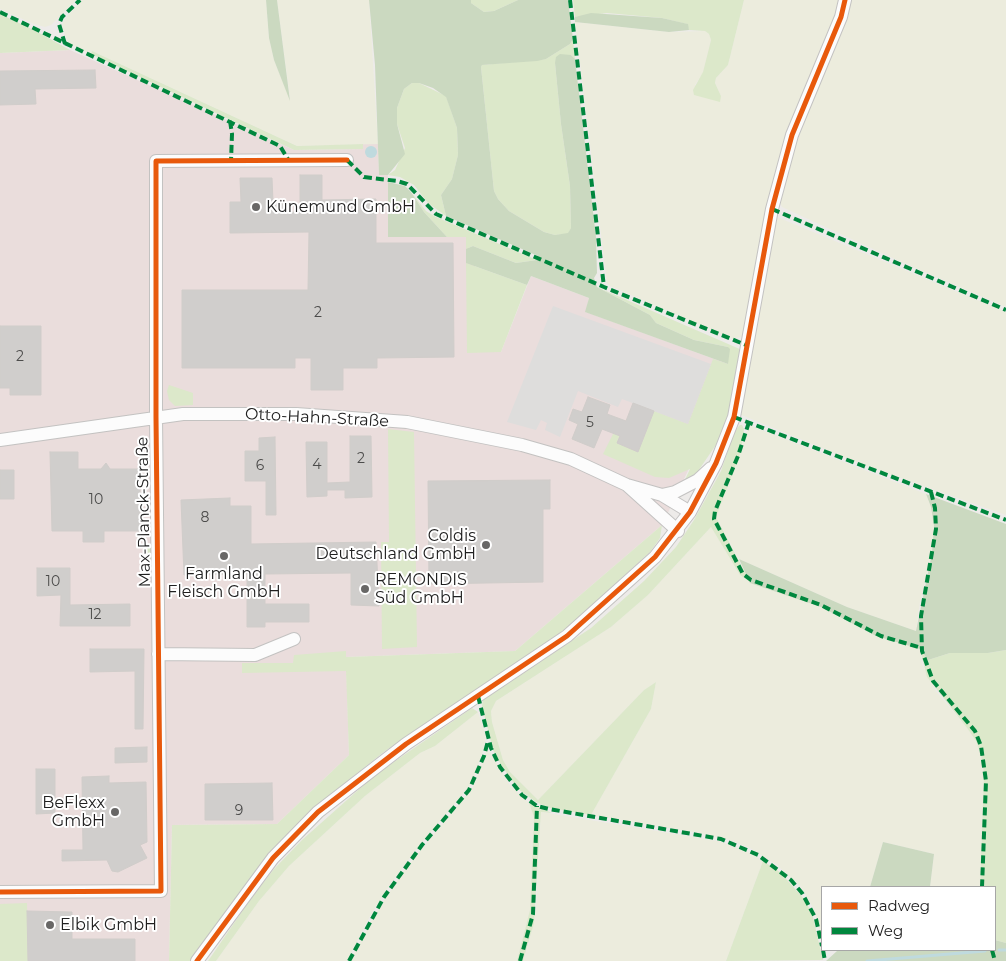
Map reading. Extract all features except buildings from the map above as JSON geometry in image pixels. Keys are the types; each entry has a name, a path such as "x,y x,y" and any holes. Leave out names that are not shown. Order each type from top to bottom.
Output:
{"street":[{"path":"197,961 273,858 318,812 406,744 567,636 655,557 678,531 716,463 734,417 772,209 792,135 840,17 845,0"},
{"name":"Max-Planck-Straße","path":"0,892 161,891 156,417 156,161 347,160"},
{"name":"Otto-Hahn-Straße","path":"0,440 184,414 296,414 406,422 522,445 571,459 627,485"},
{"path":"662,496 698,480 716,463"},
{"path":"627,485 662,496 690,512"},
{"path":"627,485 678,531"},
{"path":"158,654 255,655 294,639"}],"shaded area":[{"path":"0,0 76,0 51,25 45,27 0,9"},
{"path":"82,0 266,0 269,38 274,60 290,99 277,0 369,0 378,144 297,146 92,51 91,54 68,43 62,26 64,20"},
{"path":"744,0 841,0 831,32 794,119 744,336 733,339 610,286 607,283 575,22 669,32 705,31 709,34 711,40 703,73 695,85 721,96 715,83 716,78 728,65"},
{"path":"851,0 1006,0 1006,307 897,260 782,207 780,202 793,152"},
{"path":"70,50 294,150 363,149 363,144 378,144 379,175 388,175 389,237 466,237 501,352 531,276 589,298 586,312 728,364 708,429 662,525 515,651 346,657 349,755 277,824 172,825 169,961 0,961 0,53"},
{"path":"777,217 1006,312 1006,515 864,465 739,414"},
{"path":"553,306 711,364 688,424 622,399 618,407 578,391 560,437 545,430 547,423 541,420 536,430 507,422"},
{"path":"749,425 926,494 931,507 934,526 932,553 920,602 916,631 847,607 739,559 716,517"},
{"path":"711,527 740,575 750,582 821,607 876,636 920,649 922,664 936,691 967,728 976,741 981,755 984,773 980,886 930,886 934,854 883,842 870,886 821,886 821,935 814,909 801,887 777,865 750,848 730,840 705,834 591,815 651,709 656,682 644,690 538,800 510,772 503,760 492,722 491,711 496,701 611,627 648,595"},
{"path":"478,712 486,736 484,748 472,783 418,847 389,886 370,916 347,961 216,961 259,901 289,866 365,796 420,753 435,746"},
{"path":"486,751 490,752 509,784 529,803 534,817 530,910 517,961 350,961 373,918 402,873 473,787"},
{"path":"541,812 718,841 750,853 763,861 726,961 523,961 536,909"}],"green space":[{"path":"266,0 277,0 290,101 274,60 269,38"},
{"path":"369,0 471,0 471,3 484,12 494,11 518,0 568,0 573,39 570,44 546,59 482,65 481,67 494,191 498,199 509,211 544,232 555,235 568,233 571,228 570,186 555,63 556,57 560,54 571,55 575,59 596,237 597,273 594,278 597,287 650,315 656,323 694,340 728,347 730,349 728,364 585,312 589,298 531,276 527,285 466,263 466,249 473,246 516,263 537,260 538,256 446,216 441,195 452,179 458,155 457,128 446,97 433,88 419,83 412,83 404,89 397,108 397,124 405,154 388,175 379,175 375,65"},
{"path":"471,0 518,0 494,11 484,12 471,3"},
{"path":"573,0 744,0 728,65 716,78 715,83 721,96 720,102 694,95 693,90 703,72 711,40 709,34 705,31 689,30 687,24 662,18 607,13 575,17"},
{"path":"591,13 662,18 688,24 689,30 669,32 575,22 575,17"},
{"path":"0,14 34,30 70,50 0,53"},
{"path":"573,39 575,59 571,55 555,63 570,186 571,228 568,234 555,235 544,232 509,211 498,199 494,191 481,67 482,65 546,59 570,44"},
{"path":"92,51 297,146 363,144 363,149 294,150 91,54"},
{"path":"412,83 419,83 446,96 457,128 458,155 452,179 441,195 446,216 428,203 414,185 400,177 388,175 395,170 405,148 397,124 397,108 404,89"},
{"path":"388,182 405,186 424,212 447,237 388,237"},
{"path":"411,192 426,211 436,217 537,260 516,263 473,246 466,249 466,237 447,237 424,212"},
{"path":"466,263 527,285 501,352 467,353"},
{"path":"597,287 742,350 728,414 720,439 692,480 682,486 690,469 669,478 655,477 603,454 613,434 617,433 620,434 617,443 638,452 654,411 688,424 713,359 728,364 728,347 694,340 656,323 650,315"},
{"path":"169,385 193,393 193,405 175,406 169,400 167,391"},
{"path":"740,425 744,429 741,451 716,517 750,582 740,575 711,527 648,595 611,627 496,701 491,711 492,722 503,760 510,772 538,800 644,690 656,682 651,709 591,815 550,808 536,802 518,789 493,750 482,706 483,700 591,628 644,581 676,547 694,520 721,471 735,430"},
{"path":"388,429 414,432 417,647 382,649 381,542 389,542"},
{"path":"926,494 1006,524 1006,650 988,653 950,653 928,660 920,649 876,636 821,607 750,583 739,559 847,607 916,631 932,553 934,526 931,507"},
{"path":"662,525 660,538 650,552 569,626 529,656 385,751 335,791 264,861 227,909 192,961 169,961 172,825 277,824 349,755 346,671 242,673 242,663 293,663 294,655 346,651 346,657 515,651"},
{"path":"153,544 153,562 144,562 144,547"},
{"path":"920,649 928,660 950,653 988,653 1006,650 1006,943 996,940 996,886 980,886 984,773 981,755 976,741 967,728 927,677"},
{"path":"472,708 478,712 435,746 420,753 365,796 289,866 259,901 216,961 208,961 274,869 302,840 375,775"},
{"path":"529,803 552,813 541,812 534,923 523,961 517,961 530,910 534,817"},
{"path":"883,842 934,854 930,886 870,886"},
{"path":"763,861 780,872 804,899 812,913 823,960 726,961"},
{"path":"27,903 28,961 0,961 0,904"},
{"path":"996,940 1006,943 1006,961 826,961 837,951 996,951"}],"water":[{"path":"369,146 373,146 377,152 373,158 369,158 365,154 365,150"}],"waterway":[{"path":"999,950 1006,950"},
{"path":"867,961 985,951"}],"marked path":[{"path":"65,44 59,24 62,17 80,0"},
{"path":"570,0 604,287"},
{"path":"0,12 280,146 289,161"},
{"path":"230,121 232,134 231,161"},
{"path":"347,160 364,177 407,184 436,214 604,287 746,345"},
{"path":"772,209 1006,310"},
{"path":"734,417 1006,520"},
{"path":"749,422 738,456 715,511 714,519 743,574 751,580 821,605 881,636 922,648"},
{"path":"931,492 935,508 936,529 921,616 922,651 933,681 975,731 981,746 986,781 982,886"},
{"path":"478,696 491,748 500,767 522,795 537,806 721,839 758,855 791,880 802,893 816,919 821,942"},
{"path":"349,961 384,897 422,845 469,790 484,756 488,741"},
{"path":"520,961 533,914 537,806"},
{"path":"823,951 825,961"},
{"path":"992,951 995,961"}],"cycle path":[{"path":"197,961 273,858 318,812 406,744 567,636 655,557 690,512 716,463 734,417 772,209 792,135 841,17 845,0"},
{"path":"0,892 161,891 156,417 156,161 347,160"}],"place":[{"name":"Künemund GmbH","path":"256,207"},
{"name":"Coldis Deutschland GmbH","path":"486,545"},
{"name":"Farmland Fleisch GmbH","path":"224,556"},
{"name":"REMONDIS Süd GmbH","path":"365,589"},
{"name":"BeFlexx GmbH","path":"115,812"},
{"name":"Elbik GmbH","path":"50,925"}]}
